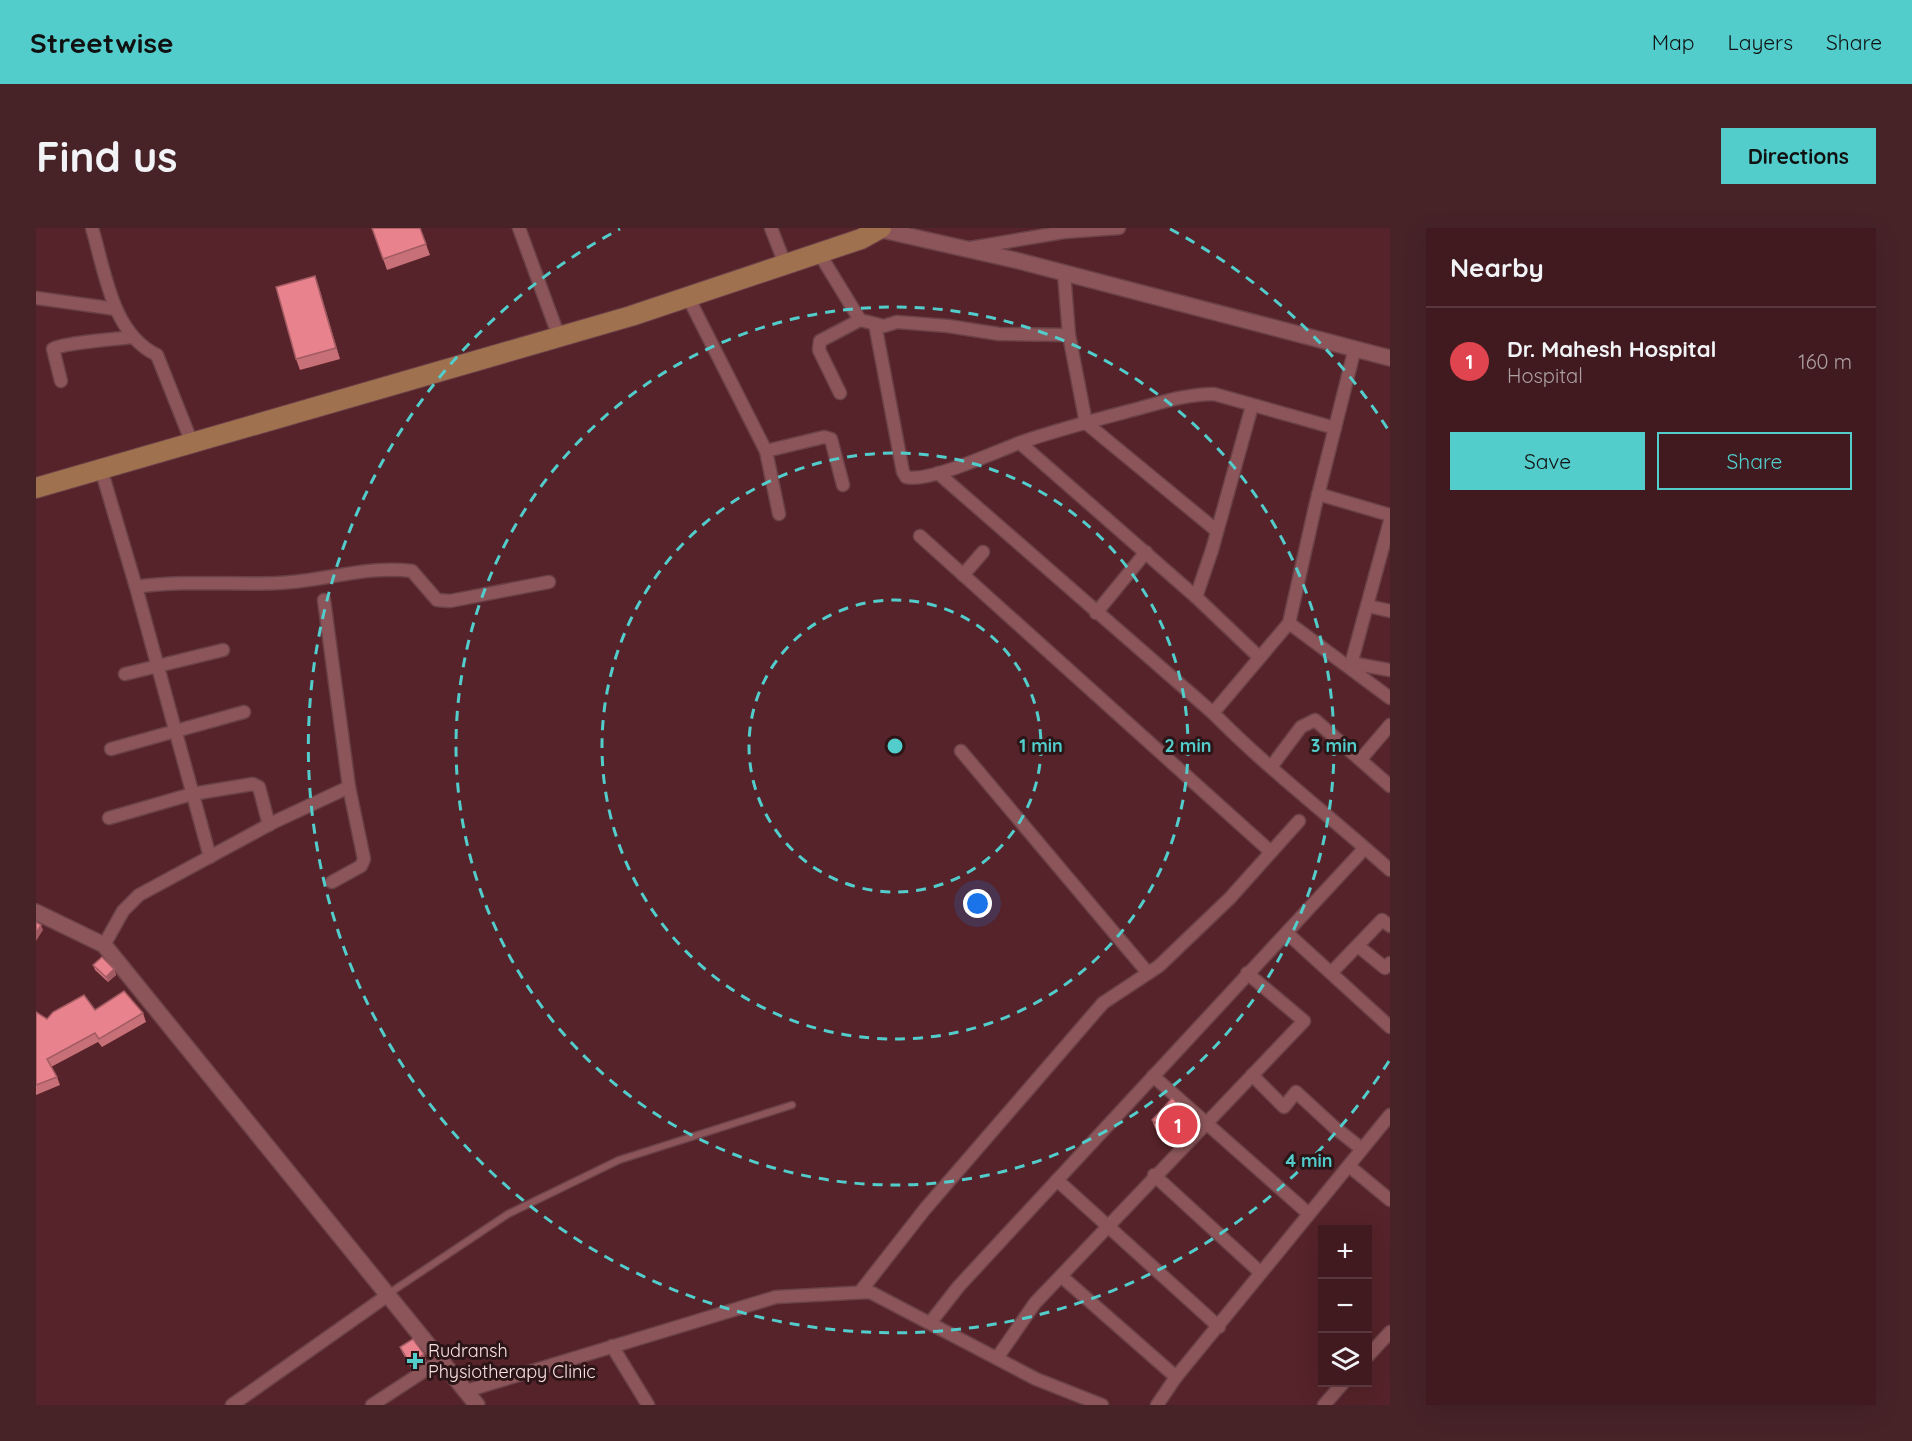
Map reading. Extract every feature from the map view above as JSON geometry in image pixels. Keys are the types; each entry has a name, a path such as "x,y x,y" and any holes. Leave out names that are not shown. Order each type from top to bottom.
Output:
{"main road":[{"path":"36,488 559,337 861,239 879,229"}],"street":[{"path":"92,228 116,309 132,337 142,348 157,355 192,442"},
{"path":"519,228 559,337"},
{"path":"771,228 785,264"},
{"path":"966,249 1064,232 1119,228"},
{"path":"879,229 1064,273 1390,358"},
{"path":"819,253 860,320"},
{"path":"1064,273 1070,335 1086,423 1217,531"},
{"path":"688,297 766,451 779,514"},
{"path":"36,298 116,309"},
{"path":"840,393 819,350 820,341 860,320 884,326 897,322 948,326 999,334 1070,335"},
{"path":"875,324 903,472 906,477 912,479 938,473 1020,443 1086,423 1194,394 1214,394 1335,428"},
{"path":"61,381 53,349 60,344 79,345 132,337"},
{"path":"1213,713 1289,623 1355,348"},
{"path":"1196,597 1252,406"},
{"path":"766,451 824,437 831,439 843,485"},
{"path":"1020,443 1146,552 1259,657"},
{"path":"101,469 136,586 210,857"},
{"path":"938,473 1213,713 1364,849 1389,866"},
{"path":"1318,495 1390,515"},
{"path":"1351,665 1386,553 1390,521"},
{"path":"920,536 1271,852"},
{"path":"963,575 984,552"},
{"path":"1096,613 1146,552"},
{"path":"136,586 171,582 282,583 391,568 412,572 437,600 450,601 549,582"},
{"path":"324,600 348,788 363,859 361,866 332,882"},
{"path":"1368,606 1390,611"},
{"path":"1289,623 1351,665 1390,698"},
{"path":"126,674 223,650"},
{"path":"1351,665 1390,670"},
{"path":"111,749 244,712"},
{"path":"1271,766 1301,727 1315,720 1390,786"},
{"path":"1360,759 1390,725"},
{"path":"961,750 1148,974"},
{"path":"110,818 192,795 253,784 259,787 261,792 269,825"},
{"path":"104,945 123,911 139,895 269,825 348,788"},
{"path":"860,1292 925,1209 1103,1003 1159,966 1230,898 1299,821"},
{"path":"930,1323 959,1286 1364,849"},
{"path":"36,912 104,945 477,1405"},
{"path":"1331,973 1382,920 1390,926"},
{"path":"1287,933 1390,1027"},
{"path":"1358,946 1385,968 1390,963"},
{"path":"997,1358 1035,1303 1154,1175 1304,1021 1247,973"},
{"path":"1252,1075 1284,1107 1296,1092 1362,1149"},
{"path":"1153,1076 1309,1215"},
{"path":"1157,1405 1176,1377 1390,1115"},
{"path":"1349,1166 1390,1200"},
{"path":"1154,1175 1261,1273"},
{"path":"1058,1179 1219,1327"},
{"path":"1061,1276 1176,1377"},
{"path":"466,1391 776,1297 870,1292 1074,1400 1102,1405"},
{"path":"232,1405 247,1401 388,1295"},
{"path":"1372,1352 1390,1332"},
{"path":"612,1346 648,1405"},
{"path":"372,1405 441,1360"},
{"path":"1324,1405 1340,1387"}],"lane":[{"path":"388,1295 508,1214 618,1160 792,1105"}],"building":[{"path":"372,228 420,228 426,244 383,259"},
{"path":"315,276 336,348 296,359 276,287"},
{"path":"36,922 41,925 36,933"},
{"path":"102,957 114,969 106,977 93,965"},
{"path":"124,991 143,1013 99,1039 95,1033 47,1059 57,1077 36,1085 36,1012 47,1019 53,1012 84,995 95,1010"},
{"path":"1172,1098 1183,1108 1173,1119 1181,1126 1171,1137 1152,1120"},
{"path":"413,1339 424,1354 410,1364 400,1347"}],"place":[{"name":"Dr. Mahesh Hospital","path":"1178,1125"},
{"name":"Rudransh Physiotherapy Clinic","path":"415,1361"}]}
